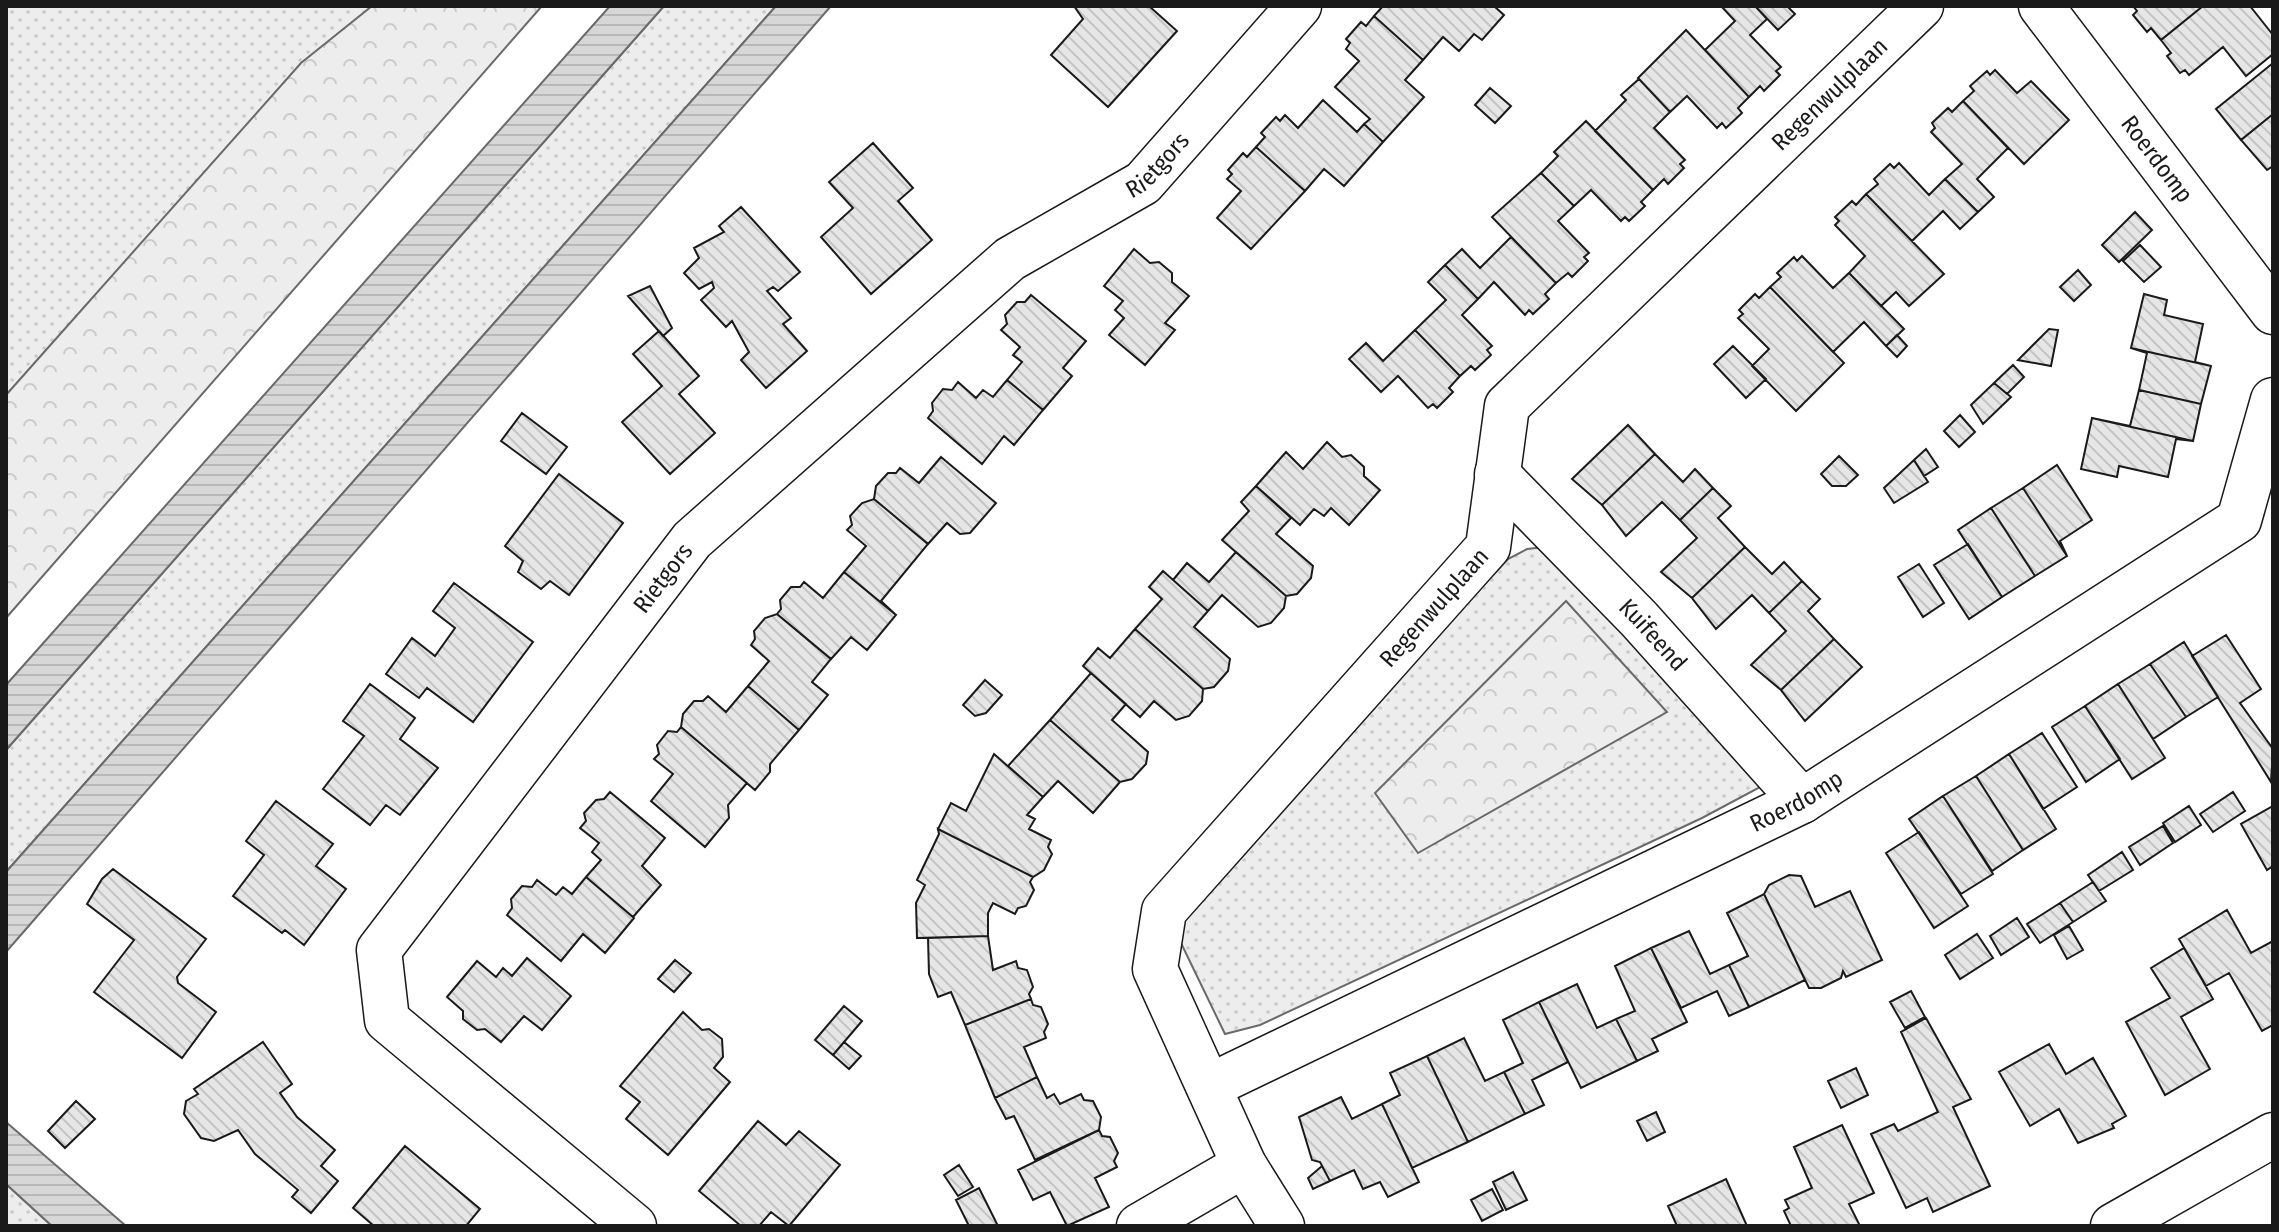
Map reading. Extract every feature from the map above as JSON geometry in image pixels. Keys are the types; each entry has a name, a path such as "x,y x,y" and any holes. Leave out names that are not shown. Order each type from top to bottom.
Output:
{"street":[{"name":"Rietgors","path":"634,1226 387,1020 379,950 692,540 1010,259 1143,183 1299,6"},
{"name":"Regenwulplaan","path":"1282,1226 1244,1165 1155,969 1164,911 1488,547 1507,406 1921,6"},
{"name":"Roerdomp","path":"2041,6 2273,312"},
{"name":"Roerdomp","path":"1210,1086 1802,801 2239,520 2272,408"},
{"name":"Kuifeend","path":"1497,474 1639,619 1802,801"},
{"path":"2117,1225 2273,1135"},
{"path":"1139,1226 1244,1165"}],"green space":[{"path":"6,6 504,6 6,517"},
{"path":"372,6 542,6 6,618 6,395 301,63"},
{"path":"664,6 776,6 6,872 6,750"},
{"path":"1545,547 1764,785 1702,818 1260,1025 1225,1034 1180,941 1183,908 1508,559 1527,549"},
{"path":"1566,601 1667,712 1418,853 1375,793"},
{"path":"6,1184 52,1226 6,1226"}],"shaded area":[{"path":"610,6 664,6 6,750 6,685"},
{"path":"776,6 831,6 6,952 6,872"},
{"path":"6,1122 126,1226 52,1226 6,1184"}],"building":[{"path":"1074,6 1149,6 1177,31 1108,107 1051,55 1083,19"},
{"path":"1383,6 1494,6 1504,15 1482,40 1474,34 1459,51 1443,37 1423,60 1374,16"},
{"path":"1721,6 1755,6 1767,19 1750,35 1781,67 1776,71 1780,75 1764,91 1760,86 1749,97 1705,50 1735,21"},
{"path":"1755,6 1787,6 1795,14 1778,30"},
{"path":"2133,6 2203,6 2161,40 2151,28 2147,32 2133,15 2137,11"},
{"path":"2203,6 2250,6 2273,35 2273,54 2246,76 2223,47 2189,75 2185,70 2180,73 2167,56 2171,53 2161,40"},
{"path":"1374,16 1423,60 1405,80 1424,97 1383,142 1364,124 1370,119 1335,87 1359,61 1346,49 1350,43 1346,39 1361,22 1366,26"},
{"path":"1686,30 1749,97 1738,108 1742,113 1726,128 1722,123 1717,128 1687,96 1670,112 1638,78"},
{"path":"2273,63 2273,114 2241,140 2216,109"},
{"path":"1995,70 2017,93 2031,81 2069,120 2024,164 1963,101 1974,91 1970,86 1987,71 1990,75"},
{"path":"1639,79 1670,112 1654,128 1685,160 1680,164 1684,168 1668,184 1664,179 1653,190 1595,131 1626,100 1621,95"},
{"path":"1490,88 1511,106 1495,123 1475,105"},
{"path":"1323,100 1357,132 1364,124 1383,142 1344,186 1324,169 1305,191 1256,147 1265,137 1261,133 1276,117 1280,121 1285,115 1298,128"},
{"path":"1963,101 2008,148 1977,179 1994,197 1978,212 1945,179 1962,164 1931,132 1935,128 1932,123 1948,108 1952,112"},
{"path":"2273,114 2273,166 2267,170 2241,140"},
{"path":"1586,121 1653,190 1641,202 1645,206 1629,221 1625,217 1621,221 1591,190 1574,206 1541,173 1558,156 1554,152"},
{"path":"873,143 913,188 898,201 932,240 871,294 821,237 853,208 829,182"},
{"path":"1256,147 1305,191 1251,249 1217,218 1241,191 1227,179 1232,174 1228,170 1243,153 1247,157"},
{"path":"1899,163 1929,195 1945,179 1978,212 1960,229 1943,211 1912,241 1866,194 1878,184 1874,179 1890,164 1894,168"},
{"path":"1541,173 1574,206 1558,221 1589,253 1584,257 1588,261 1572,277 1568,273 1556,283 1492,217"},
{"path":"1866,194 1944,274 1909,306 1896,292 1881,306 1849,273 1865,256 1835,225 1839,221 1835,217 1852,201 1856,205"},
{"path":"741,207 800,272 778,291 773,287 767,291 791,318 783,324 807,351 766,388 741,360 749,352 732,321 726,327 701,300 714,288 712,282 699,289 684,273 699,258 694,248 724,232 719,226"},
{"path":"2135,212 2152,230 2119,262 2102,245"},
{"path":"1511,237 1556,283 1545,294 1549,299 1533,314 1529,310 1525,315 1494,282 1478,299 1445,265 1462,249 1480,268"},
{"path":"2140,245 2161,267 2144,282 2123,261"},
{"path":"1134,249 1150,263 1159,262 1172,273 1172,282 1189,296 1165,323 1175,330 1145,365 1109,335 1124,318 1115,310 1123,301 1104,286"},
{"path":"1802,256 1833,288 1849,273 1904,329 1886,346 1864,322 1833,352 1770,287 1781,277 1777,273 1794,257 1797,261"},
{"path":"1445,265 1478,299 1462,315 1492,346 1487,350 1491,355 1475,370 1471,366 1460,376 1415,330 1446,300 1428,282"},
{"path":"2078,270 2091,285 2074,301 2060,287"},
{"path":"650,286 672,328 663,336 628,296"},
{"path":"1770,287 1844,363 1796,411 1752,366 1769,349 1738,318 1743,314 1739,310 1755,294 1759,298"},
{"path":"2144,294 2167,300 2164,315 2203,324 2195,362 2211,366 2131,348"},
{"path":"1031,295 1086,341 1063,368 1072,376 1043,410 1007,380 1022,362 1013,355 1020,347 1001,330 1007,324 1005,315 1017,302 1025,302"},
{"path":"2049,329 2058,330 2051,366 2018,360"},
{"path":"1415,330 1460,376 1449,388 1453,392 1437,408 1433,404 1428,408 1398,376 1381,392 1349,359 1366,343 1383,361"},
{"path":"659,331 699,376 679,394 715,433 670,474 622,422 662,386 633,354"},
{"path":"1897,335 1907,346 1897,357 1886,346"},
{"path":"1733,346 1766,379 1746,398 1714,364"},
{"path":"2131,348 2211,366 2201,404 2139,390 2147,353"},
{"path":"2013,365 2024,377 2007,394 1994,383"},
{"path":"1007,380 1043,410 1014,445 1004,436 982,464 928,418 933,411 932,403 943,389 952,390 958,382 976,398 983,390 993,397"},
{"path":"1994,383 2011,397 1983,424 1971,405"},
{"path":"2139,390 2201,404 2193,441 2092,418 2130,426"},
{"path":"522,413 567,447 546,474 501,441"},
{"path":"1960,415 1975,432 1959,447 1944,431"},
{"path":"2092,418 2193,441 2176,439 2168,477 2119,466 2117,477 2081,469"},
{"path":"1628,425 1655,454 1602,505 1572,479"},
{"path":"1327,442 1342,457 1351,455 1364,467 1364,476 1380,490 1349,525 1331,508 1324,516 1314,509 1300,525 1256,486 1286,452 1303,469"},
{"path":"1926,449 1938,467 1924,476 1914,460"},
{"path":"1655,454 1683,482 1695,469 1713,488 1680,520 1662,502 1626,536 1602,505"},
{"path":"1839,456 1858,475 1846,486 1832,486 1821,474"},
{"path":"941,457 996,503 970,533 960,534 947,523 928,544 874,499 876,486 888,473 896,473 900,468 919,483"},
{"path":"1914,460 1928,482 1894,503 1884,488"},
{"path":"2057,465 2092,520 2060,541 2067,556 2023,488"},
{"path":"559,474 623,523 569,595 550,581 541,589 518,572 523,561 505,546"},
{"path":"1256,486 1291,518 1276,534 1313,566 1311,578 1297,594 1286,596 1222,540 1249,511 1241,502"},
{"path":"1713,488 1731,506 1718,518 1745,547 1692,598 1661,572 1697,538 1680,520"},
{"path":"2023,488 2067,556 2035,576 1991,508"},
{"path":"874,499 928,544 881,601 896,615 844,572 866,546 847,530 852,525 850,516 862,503"},
{"path":"1991,508 2035,576 2002,597 1958,530"},
{"path":"1968,544 2002,597 1969,619 1934,565"},
{"path":"1745,547 1772,574 1784,562 1802,581 1769,613 1752,595 1716,629 1692,598"},
{"path":"1236,552 1286,596 1284,608 1271,623 1258,627 1222,595 1208,611 1173,580 1187,563 1209,582"},
{"path":"1919,564 1944,603 1923,617 1898,577"},
{"path":"1163,571 1208,611 1194,627 1230,659 1228,671 1214,687 1203,689 1135,629 1162,599 1149,587"},
{"path":"844,572 896,615 867,650 851,637 831,659 777,614 781,609 780,600 791,587 800,587 804,582 823,598"},
{"path":"1802,581 1820,599 1808,611 1834,639 1781,690 1751,665 1786,631 1769,613"},
{"path":"454,583 533,642 473,722 427,688 419,698 386,674 412,638 435,656 455,628 433,611"},
{"path":"777,614 831,659 812,682 828,695 799,730 748,686 769,661 751,645 755,639 754,631 765,618"},
{"path":"1135,629 1203,689 1202,701 1189,716 1176,720 1154,701 1140,717 1083,666 1098,648 1110,658"},
{"path":"2226,635 2261,689 2240,703 2273,749 2271,782 2192,656"},
{"path":"1834,639 1862,667 1805,721 1781,690"},
{"path":"2184,642 2218,697 2186,717 2150,664"},
{"path":"2150,664 2186,717 2153,739 2118,684"},
{"path":"1091,673 1126,704 1112,720 1148,752 1146,764 1132,779 1120,782 1050,720"},
{"path":"985,680 1002,695 986,713 975,716 963,705"},
{"path":"370,684 415,718 400,739 438,768 400,815 386,805 370,825 323,789 364,736 343,721"},
{"path":"2118,684 2165,758 2132,779 2085,706"},
{"path":"748,686 799,730 770,764 770,772 755,790 681,727 683,714 694,701 703,701 708,696 726,712"},
{"path":"2085,706 2120,759 2086,782 2052,727"},
{"path":"1050,720 1120,782 1093,813 1058,781 1043,797 1008,766"},
{"path":"681,727 747,783 728,805 729,818 705,847 651,801 673,774 654,759 659,754 657,745 668,731 677,732"},
{"path":"2042,733 2077,787 2043,809 2009,754"},
{"path":"994,754 1043,797 1027,815 1035,819 1029,829 1051,840 1048,847 1052,854 1044,870 1033,877 938,829 951,803 966,811"},
{"path":"2009,754 2056,829 2023,850 1976,776"},
{"path":"1976,776 2023,850 1992,871 1943,796"},
{"path":"610,792 665,838 642,866 661,885 633,917 586,877 601,860 592,852 599,843 580,828 586,821 584,813 596,800 604,799"},
{"path":"2233,792 2245,811 2213,832 2200,814"},
{"path":"1943,796 1993,874 1961,894 1909,819"},
{"path":"276,801 333,844 316,866 346,889 304,945 285,930 282,933 233,896 264,855 246,841"},
{"path":"2189,806 2201,825 2175,842 2163,823"},
{"path":"2273,806 2273,866 2267,870 2241,824"},
{"path":"2163,826 2173,843 2140,865 2129,847"},
{"path":"938,829 1033,877 1030,882 1034,890 1026,906 1018,908 1015,914 993,903 988,913 988,936 917,938 916,903 925,885 917,880 939,834"},
{"path":"1919,832 1968,906 1934,928 1886,853"},
{"path":"2122,852 2133,870 2099,891 2088,875"},
{"path":"113,869 206,939 177,977 178,983 216,1012 182,1058 94,992 134,940 87,904 102,879"},
{"path":"1789,875 1801,876 1815,907 1850,891 1882,960 1846,977 1843,971 1841,978 1821,988 1809,988 1764,894 1769,885"},
{"path":"586,877 634,918 605,953 583,934 561,961 507,915 512,908 511,899 522,886 532,887 537,880 556,895 563,887 572,894"},
{"path":"2093,882 2106,901 2073,922 2060,903"},
{"path":"1764,894 1805,980 1749,1007 1729,965 1748,956 1727,913"},
{"path":"2060,903 2073,922 2040,943 2027,924"},
{"path":"2227,910 2251,953 2273,941 2273,1025 2262,1031 2229,973 2206,986 2179,939"},
{"path":"2017,918 2029,937 2001,955 1990,936"},
{"path":"2069,926 2083,950 2067,959 2054,935"},
{"path":"1689,931 1710,974 1729,965 1749,1007 1729,1016 1717,991 1681,1008 1651,948"},
{"path":"1977,934 1993,958 1960,979 1945,955"},
{"path":"988,936 993,970 1016,961 1018,968 1027,970 1033,987 1029,994 1031,999 965,1025 951,992 938,997 929,974 928,938"},
{"path":"1651,948 1687,1022 1652,1039 1658,1051 1637,1061 1616,1019 1635,1011 1615,966"},
{"path":"2184,948 2213,999 2181,1017 2210,1069 2165,1095 2126,1022 2170,998 2151,968"},
{"path":"527,958 571,996 542,1030 524,1016 501,1042 485,1029 477,1030 463,1019 463,1011 447,997 477,961 496,977 503,968 512,976"},
{"path":"675,960 691,973 674,992 658,979"},
{"path":"1577,984 1597,1028 1616,1019 1637,1061 1581,1088 1539,1002"},
{"path":"1911,991 1925,1017 1905,1028 1890,1002"},
{"path":"1031,999 1033,1005 1041,1007 1048,1024 1044,1032 1046,1038 1024,1047 1037,1077 995,1098 965,1025"},
{"path":"1539,1002 1568,1062 1532,1080 1544,1105 1525,1114 1504,1072 1523,1063 1503,1020"},
{"path":"844,1006 862,1021 833,1055 815,1040"},
{"path":"683,1012 702,1030 709,1029 722,1039 723,1057 714,1068 730,1082 668,1155 626,1119 640,1102 620,1086"},
{"path":"1926,1018 1971,1099 1953,1107 1990,1186 1933,1212 1927,1198 1906,1208 1871,1134 1894,1124 1898,1131 1938,1112 1901,1032"},
{"path":"1464,1038 1485,1081 1504,1072 1525,1114 1468,1142 1427,1056"},
{"path":"263,1042 292,1084 280,1093 297,1117 335,1150 321,1166 338,1181 311,1213 292,1197 298,1190 255,1154 238,1130 214,1141 201,1138 184,1114 186,1101 198,1094 194,1089"},
{"path":"844,1042 861,1056 849,1069 833,1055"},
{"path":"2049,1044 2066,1074 2093,1058 2126,1116 2112,1124 2114,1128 2078,1143 2059,1109 2030,1126 1999,1072"},
{"path":"1427,1056 1468,1142 1412,1168 1382,1104 1400,1095 1390,1073"},
{"path":"1856,1068 1868,1095 1841,1108 1828,1081"},
{"path":"1037,1077 1047,1098 1054,1094 1060,1104 1081,1094 1084,1100 1093,1101 1101,1117 1099,1130 1035,1160 1014,1116 1006,1119 995,1098"},
{"path":"1341,1097 1352,1119 1382,1104 1419,1182 1388,1197 1380,1182 1363,1189 1354,1170 1330,1181 1320,1162 1312,1160 1299,1117"},
{"path":"76,1101 95,1119 65,1148 48,1131"},
{"path":"1656,1112 1665,1132 1647,1141 1637,1121"},
{"path":"758,1121 786,1145 799,1131 840,1165 789,1226 771,1212 759,1226 741,1226 699,1191"},
{"path":"1842,1125 1874,1193 1849,1204 1860,1226 1791,1226 1784,1211 1789,1208 1785,1200 1812,1188 1794,1147"},
{"path":"1099,1130 1102,1136 1110,1137 1118,1153 1114,1161 1117,1167 1095,1178 1109,1207 1067,1226 1050,1192 1033,1200 1018,1170"},
{"path":"405,1146 480,1209 466,1226 374,1226 353,1208"},
{"path":"959,1165 973,1187 958,1196 944,1175"},
{"path":"1322,1166 1330,1181 1313,1189 1308,1178"},
{"path":"1513,1172 1527,1200 1506,1210 1493,1182"},
{"path":"1726,1179 1747,1226 1677,1226 1668,1206"},
{"path":"979,1188 998,1226 969,1226 956,1200"},
{"path":"1492,1189 1503,1210 1482,1221 1471,1200"}]}
